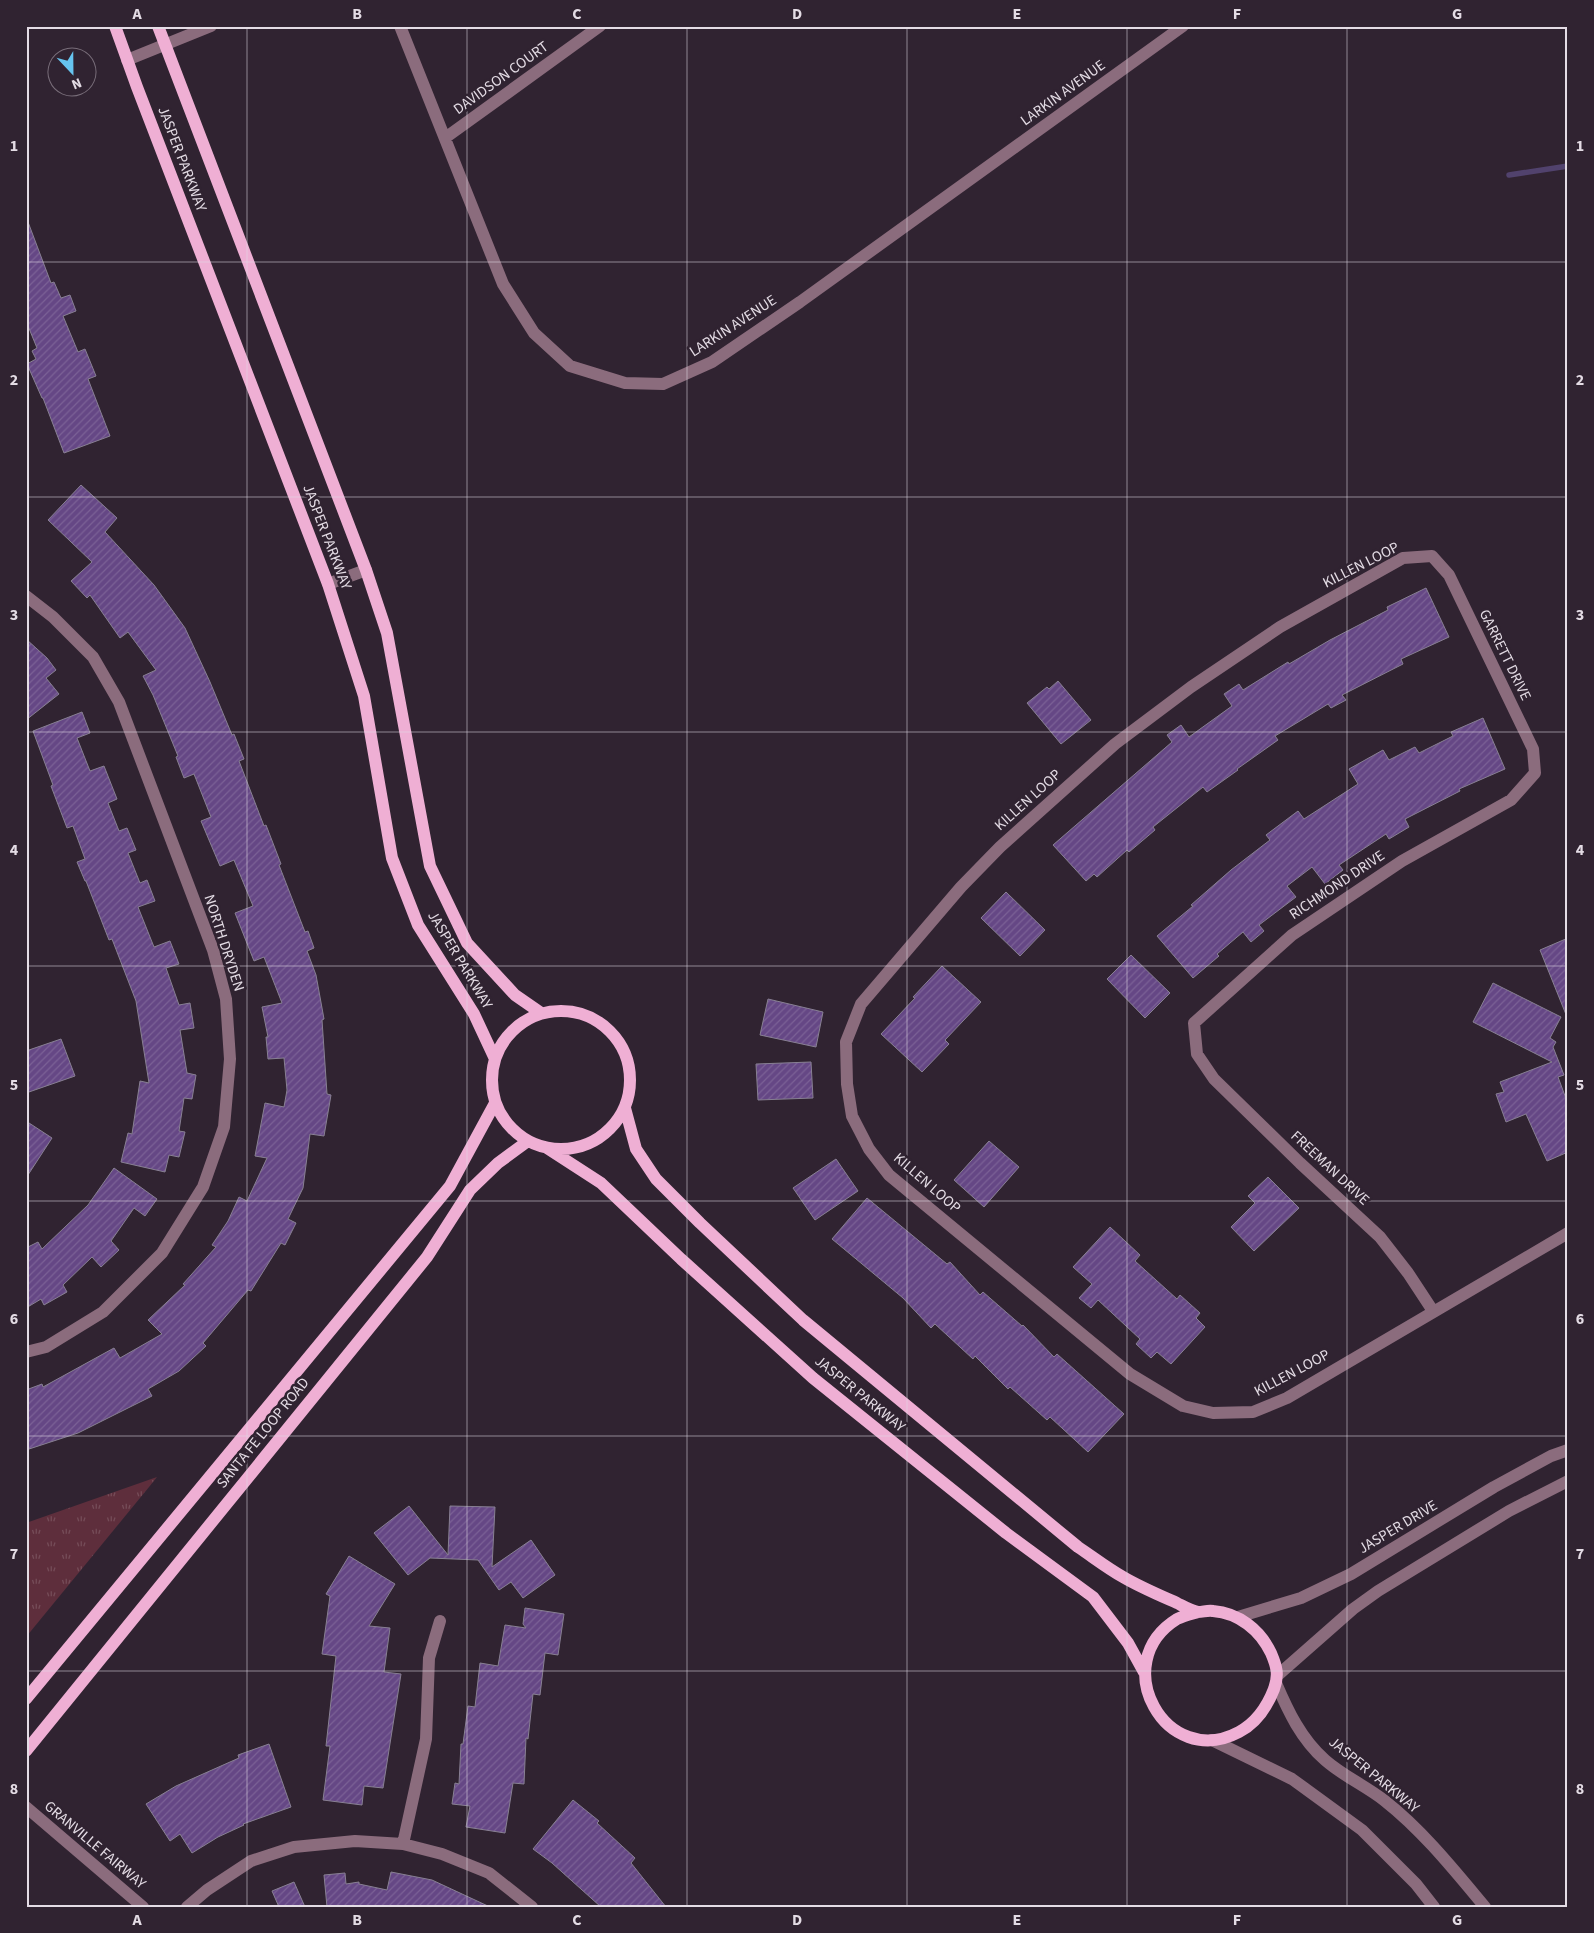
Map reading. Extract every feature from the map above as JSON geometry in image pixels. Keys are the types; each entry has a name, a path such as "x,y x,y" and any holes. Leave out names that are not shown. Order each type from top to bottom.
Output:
{"main road":[{"name":"JASPER PARKWAY","path":"158,26 366,570 387,633 430,866 467,944 515,995 542,1013"},
{"name":"JASPER PARKWAY","path":"119,27 127,60 328,584 364,696 392,858 418,925 474,1014 495,1059"},
{"path":"564,1010 586,1014 605,1026 615,1037 620,1043 629,1064 631,1086 625,1108 611,1128 593,1142 570,1149 547,1148 528,1141 514,1131 503,1118 495,1103 491,1081 495,1059 505,1038 521,1023 542,1013 564,1010"},
{"name":"SANTA FE LOOP ROAD","path":"26,1699 450,1186 495,1103"},
{"name":"JASPER PARKWAY","path":"625,1108 636,1149 656,1179 803,1320 1078,1547 1123,1577 1198,1612"},
{"name":"SANTA FE LOOP ROAD","path":"26,1750 428,1257 470,1190 498,1163 528,1141"},
{"name":"JASPER PARKWAY","path":"547,1148 601,1183 681,1259 813,1378 1006,1533 1093,1597 1128,1643 1144,1672"},
{"path":"1212,1610 1238,1617 1254,1628 1266,1643 1277,1679 1271,1698 1261,1714 1247,1727 1231,1736 1212,1740 1194,1738 1178,1732 1163,1721 1152,1707 1146,1690 1144,1672 1149,1651 1160,1633 1177,1619 1198,1612 1212,1610"}],"street":[{"path":"127,60 211,26"},
{"name":"LARKIN AVENUE","path":"400,26 504,284 534,333 570,366 625,383 663,384 712,362 800,302 1183,26"},
{"name":"DAVIDSON COURT","path":"445,138 600,26"},
{"name":"GARRETT DRIVE","path":"1432,556 1449,575 1533,749 1535,773"},
{"name":"KILLEN LOOP","path":"1432,556 1403,558 1280,627 1192,687 1115,744 1000,847 961,887 861,1004 846,1042 847,1084 852,1116 869,1149 889,1175 1130,1374 1183,1406 1213,1412 1253,1412 1287,1398 1568,1233"},
{"path":"328,584 366,570"},
{"name":"NORTH DRYDEN","path":"26,596 54,617 93,657 119,702 213,950 226,999 230,1059 224,1127 209,1170 203,1187 162,1253 103,1312 46,1347 26,1352"},
{"name":"RICHMOND DRIVE","path":"1197,1054 1194,1022 1292,935 1402,861 1512,800 1535,773"},
{"name":"FREEMAN DRIVE","path":"1197,1054 1214,1079 1300,1163 1380,1237 1408,1273 1433,1312"},
{"name":"JASPER DRIVE","path":"1238,1617 1301,1598 1351,1574 1494,1487 1551,1456 1568,1450"},
{"path":"1277,1679 1353,1609 1378,1591 1509,1511 1568,1482"},
{"path":"403,1844 426,1739 429,1658 440,1621"},
{"name":"JASPER PARKWAY","path":"1277,1679 1286,1705 1302,1734 1325,1760 1385,1801 1436,1849 1485,1907"},
{"path":"1212,1740 1292,1779 1362,1830 1416,1884 1434,1907"},
{"name":"GRANVILLE FAIRWAY","path":"26,1807 142,1907"},
{"path":"187,1907 207,1890 251,1861 294,1847 355,1841 403,1844 442,1854 489,1874 532,1907"}],"green space":[{"path":"157,1477 149,1487 26,1637 26,1523"}],"building":[{"path":"26,222 28,222 51,283 54,282 61,298 70,295 76,311 63,316 78,352 85,349 96,376 88,379 110,436 64,453 43,398 27,364 36,359 32,351 37,348 26,321"},
{"path":"81,485 117,518 105,532 154,585 185,628 232,735 234,734 244,759 239,761 264,826 266,825 305,932 308,931 314,948 307,951 316,975 324,1019 322,1020 327,1094 331,1095 324,1136 310,1134 303,1188 288,1219 296,1223 285,1245 281,1243 251,1291 248,1290 203,1343 206,1346 179,1371 148,1389 152,1396 78,1433 26,1450 26,1390 42,1384 43,1387 114,1348 120,1358 162,1334 148,1320 185,1285 183,1284 216,1247 212,1245 228,1221 239,1197 247,1201 267,1158 255,1156 265,1103 284,1107 287,1090 284,1058 268,1059 266,1037 268,1037 262,1007 282,1003 264,957 254,961 235,913 253,906 234,860 220,866 201,821 211,817 194,774 184,778 176,757 178,756 153,695 143,676 156,670 128,632 120,638 90,595 87,598 71,581 92,562 48,520"},
{"path":"1426,588 1449,637 1401,659 1403,664 1342,695 1346,700 1331,708 1328,704 1275,736 1278,740 1207,792 1203,787 1153,827 1155,830 1129,852 1127,850 1097,877 1094,874 1086,881 1053,845 1172,742 1167,735 1181,725 1189,737 1232,706 1224,694 1239,684 1243,690 1288,662 1289,664 1388,610 1387,607"},
{"path":"26,639 47,658 56,670 46,678 59,694 26,720"},
{"path":"1058,681 1091,720 1061,744 1027,703"},
{"path":"82,712 90,733 77,738 90,771 104,766 117,799 108,803 119,831 127,828 136,850 128,853 140,883 147,880 155,901 138,907 154,947 170,941 179,964 166,968 179,1005 190,1003 194,1028 180,1030 187,1073 196,1075 192,1099 184,1098 179,1131 185,1132 179,1157 169,1155 165,1172 121,1162 128,1133 132,1134 140,1081 149,1083 136,1001 112,939 109,940 77,862 85,859 73,826 67,828 33,731"},
{"path":"1483,718 1505,769 1459,789 1460,791 1405,819 1409,827 1389,839 1386,834 1339,865 1343,870 1325,884 1312,867 1287,886 1296,897 1259,925 1264,931 1251,942 1243,932 1193,978 1157,936 1193,906 1191,905 1231,870 1270,840 1266,835 1298,811 1304,819 1358,784 1349,769 1383,750 1389,760 1415,747 1419,753 1453,736 1451,732"},
{"path":"1006,892 1045,930 1020,956 981,918"},
{"path":"1568,938 1568,1017 1567,1017 1540,950"},
{"path":"1131,955 1170,993 1145,1018 1107,979"},
{"path":"942,966 981,1002 945,1040 949,1044 922,1072 881,1034"},
{"path":"1493,983 1561,1017 1550,1038 1556,1042 1553,1047 1564,1075 1558,1077 1568,1104 1568,1152 1547,1161 1526,1114 1506,1122 1496,1094 1504,1092 1500,1082 1552,1062 1473,1022"},
{"path":"768,999 823,1012 816,1047 760,1035"},
{"path":"61,1039 75,1076 26,1093 26,1051"},
{"path":"811,1062 813,1098 758,1100 756,1064"},
{"path":"26,1121 52,1138 26,1178"},
{"path":"989,1141 1019,1167 984,1207 954,1180"},
{"path":"836,1159 858,1191 815,1220 793,1188"},
{"path":"114,1168 157,1199 145,1216 134,1208 111,1241 119,1250 101,1267 92,1257 63,1285 67,1292 44,1305 41,1299 26,1308 26,1248 38,1242 42,1249 88,1205"},
{"path":"1268,1177 1299,1208 1254,1251 1231,1227 1255,1203 1248,1196"},
{"path":"867,1198 947,1264 950,1262 980,1295 983,1292 1023,1325 1054,1357 1057,1354 1124,1414 1088,1452 1050,1417 1047,1420 1010,1387 1008,1389 975,1356 973,1359 935,1324 931,1328 903,1298 832,1239"},
{"path":"1110,1227 1140,1255 1135,1261 1177,1299 1180,1295 1200,1313 1196,1318 1205,1327 1171,1364 1157,1352 1151,1358 1136,1344 1140,1339 1098,1300 1091,1308 1079,1298 1092,1284 1073,1267"},
{"path":"409,1506 448,1555 450,1506 495,1507 492,1567 531,1540 555,1575 523,1598 511,1582 499,1590 478,1560 430,1558 408,1575 374,1533"},
{"path":"349,1556 395,1584 369,1626 390,1628 384,1672 401,1674 383,1788 364,1786 362,1805 323,1800 330,1746 326,1746 336,1656 322,1654 330,1596 326,1594"},
{"path":"525,1608 564,1614 558,1655 545,1653 540,1695 533,1694 528,1739 526,1738 524,1784 513,1783 505,1833 466,1827 470,1806 452,1804 455,1783 459,1784 461,1744 463,1744 468,1706 475,1707 480,1663 498,1666 505,1625 526,1628 523,1624"},
{"path":"269,1744 291,1807 243,1824 192,1853 180,1834 170,1841 146,1804 176,1786 239,1758 238,1755"},
{"path":"573,1800 599,1821 597,1823 635,1858 631,1863 666,1907 601,1907 552,1863 533,1849"},
{"path":"391,1872 432,1880 490,1907 327,1907 324,1875 345,1873 346,1884 359,1882 359,1884 387,1890"},
{"path":"294,1882 305,1907 279,1907 272,1891"}],"waterway":[{"path":"1509,175 1568,166"}]}
